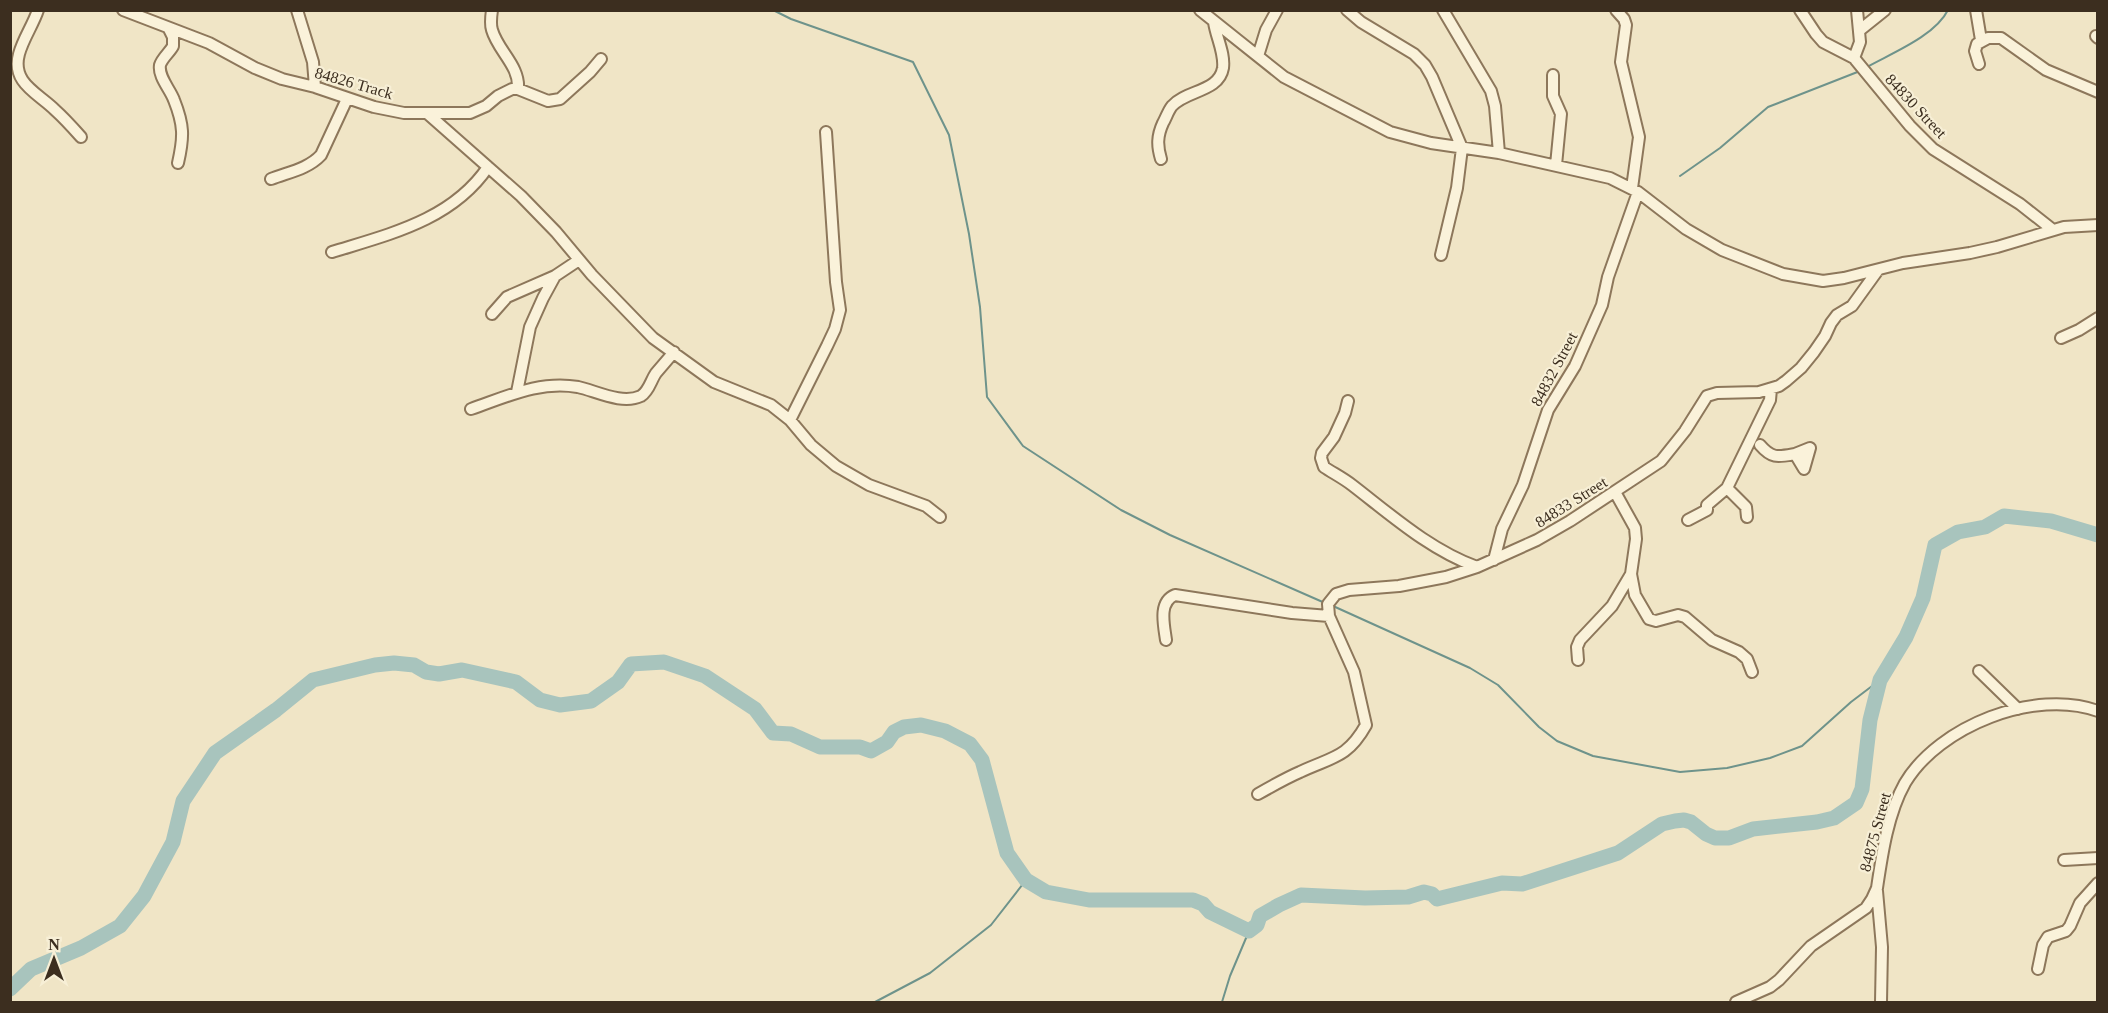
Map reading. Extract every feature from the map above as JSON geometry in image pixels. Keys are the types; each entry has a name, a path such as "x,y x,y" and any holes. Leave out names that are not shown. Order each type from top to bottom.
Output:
{"street":[{"path":"38,10 14,61 25,86 56,110 81,137"},
{"name":"84826 Track","path":"123,10 210,44 255,68 282,79 315,87 347,99 404,113 470,113 486,106 506,90 518,89"},
{"path":"297,10 313,62 315,87"},
{"path":"492,10 492,32 515,72 518,89 548,101 560,99 591,72 601,59"},
{"path":"1200,10 1284,77 1390,132 1422,141 1499,153 1610,178 1635,190 1695,234 1722,250 1774,272 1823,281 1844,278 1903,263 1988,249 2053,230 2079,225 2097,225"},
{"path":"1258,56 1266,30 1277,10"},
{"path":"1347,10 1414,54 1425,64 1462,148 1457,188 1441,255"},
{"path":"1443,10 1491,91 1495,106 1499,153"},
{"name":"84832 Street","path":"1494,560 1502,529 1523,485 1548,410 1575,366 1602,305 1608,277 1635,190 1639,137 1621,62 1626,25 1616,10"},
{"name":"84830 Street","path":"1800,10 1823,42 1854,58 1903,118 1934,149 2020,204 2053,230"},
{"path":"1854,58 1860,42 1857,10"},
{"path":"1860,30 1885,10"},
{"path":"1976,10 1981,40"},
{"path":"1161,159 1159,132 1172,106 1220,78 1223,59 1214,22"},
{"path":"169,29 173,37 173,46 160,66 180,120 183,140 178,164"},
{"path":"1979,64 1977,44 1988,38 2001,38 2046,70 2097,92"},
{"path":"1553,75 1553,96 1561,114 1556,165"},
{"path":"271,179 302,168 321,155 347,99"},
{"path":"428,114 528,203 556,232 579,261 653,338 714,382 771,405 790,420 810,445 836,466 869,485 926,506 940,517"},
{"path":"790,420 823,356 835,329 840,310 826,132"},
{"path":"332,252 408,228 431,218 466,192 479,180 488,167"},
{"path":"492,314 507,297 555,276 579,261"},
{"name":"84833 Street","path":"1329,616 1328,604 1336,594 1349,590 1399,586 1446,577 1477,567 1537,540 1616,492 1661,461 1707,396 1717,393 1759,392 1771,389 1779,386 1801,368 1826,336 1837,315 1852,306 1878,270"},
{"path":"517,392 530,327 555,276"},
{"path":"2061,338 2097,318"},
{"path":"471,409 517,392 537,387 564,385 580,387 600,394 634,398 647,390 655,374 674,352"},
{"path":"1688,520 1707,510 1707,505 1727,488 1770,400 1771,389"},
{"path":"1348,401 1337,430 1322,453 1324,467 1351,484 1371,502 1424,539 1461,562 1477,567"},
{"path":"1756,429 1760,445 1758,458"},
{"path":"1760,445 1767,453 1778,457 1795,454"},
{"path":"1727,488 1746,507 1747,517"},
{"path":"1616,492 1635,528 1636,545 1631,574 1635,595 1649,619 1656,621 1678,615 1685,617 1712,640 1739,652 1747,660 1752,672"},
{"path":"1578,660 1577,647 1580,640 1612,606 1631,574"},
{"path":"1166,640 1165,604 1167,599 1175,595 1292,613 1329,616 1354,672 1366,724 1353,743 1336,758 1301,771 1258,794"},
{"path":"1979,671 2018,709"},
{"name":"84875 Street","path":"1736,1002 1755,998 1770,987 1811,946 1866,908 1877,888 1894,810 1904,785 1917,765 1934,749 1979,722 2018,709 2060,703 2085,706 2097,711"},
{"path":"2064,860 2097,858"},
{"path":"2038,969 2043,945 2048,937 2066,931 2080,903 2097,883"},
{"path":"1877,888 1882,947 1881,1002"}],"waterway":[{"path":"773,10 791,19 913,62 949,135 969,234 980,307 987,397 1023,446 1121,510 1170,535 1325,603"},
{"path":"1867,67 1923,36 1942,19 1948,10"},
{"path":"1680,176 1720,148 1768,107 1860,71"},
{"path":"10,989 31,969 81,948 120,926 144,896 173,842 183,801 215,753 276,710 313,680 375,665 394,663 414,665 426,672 439,674 462,670 516,682 540,700 560,705 591,701 618,682 631,664 664,662 705,676 755,709 773,733 791,734 820,747 860,747 871,751 887,742 894,732 904,727 921,725 945,731 970,744 982,760 1007,853 1026,880 1046,892 1089,900 1193,900 1203,904 1210,912 1249,931 1257,925 1260,916 1301,895 1365,898 1408,897 1424,892 1432,894 1437,899 1502,883 1522,884 1618,853 1662,824 1675,821 1691,822 1715,838 1729,838 1753,829 1834,818 1856,803 1862,789 1870,720 1880,680 1906,637 1923,598 1935,545 1958,532 1985,527 2004,516 2051,521 2098,535"},
{"path":"1333,606 1470,668 1498,685 1539,727 1557,741 1593,756 1680,772 1727,768 1770,758 1802,746 1851,702 1880,680"},
{"path":"875,1002 930,973 991,925 1026,880"},
{"path":"1222,1002 1249,931"}]}
